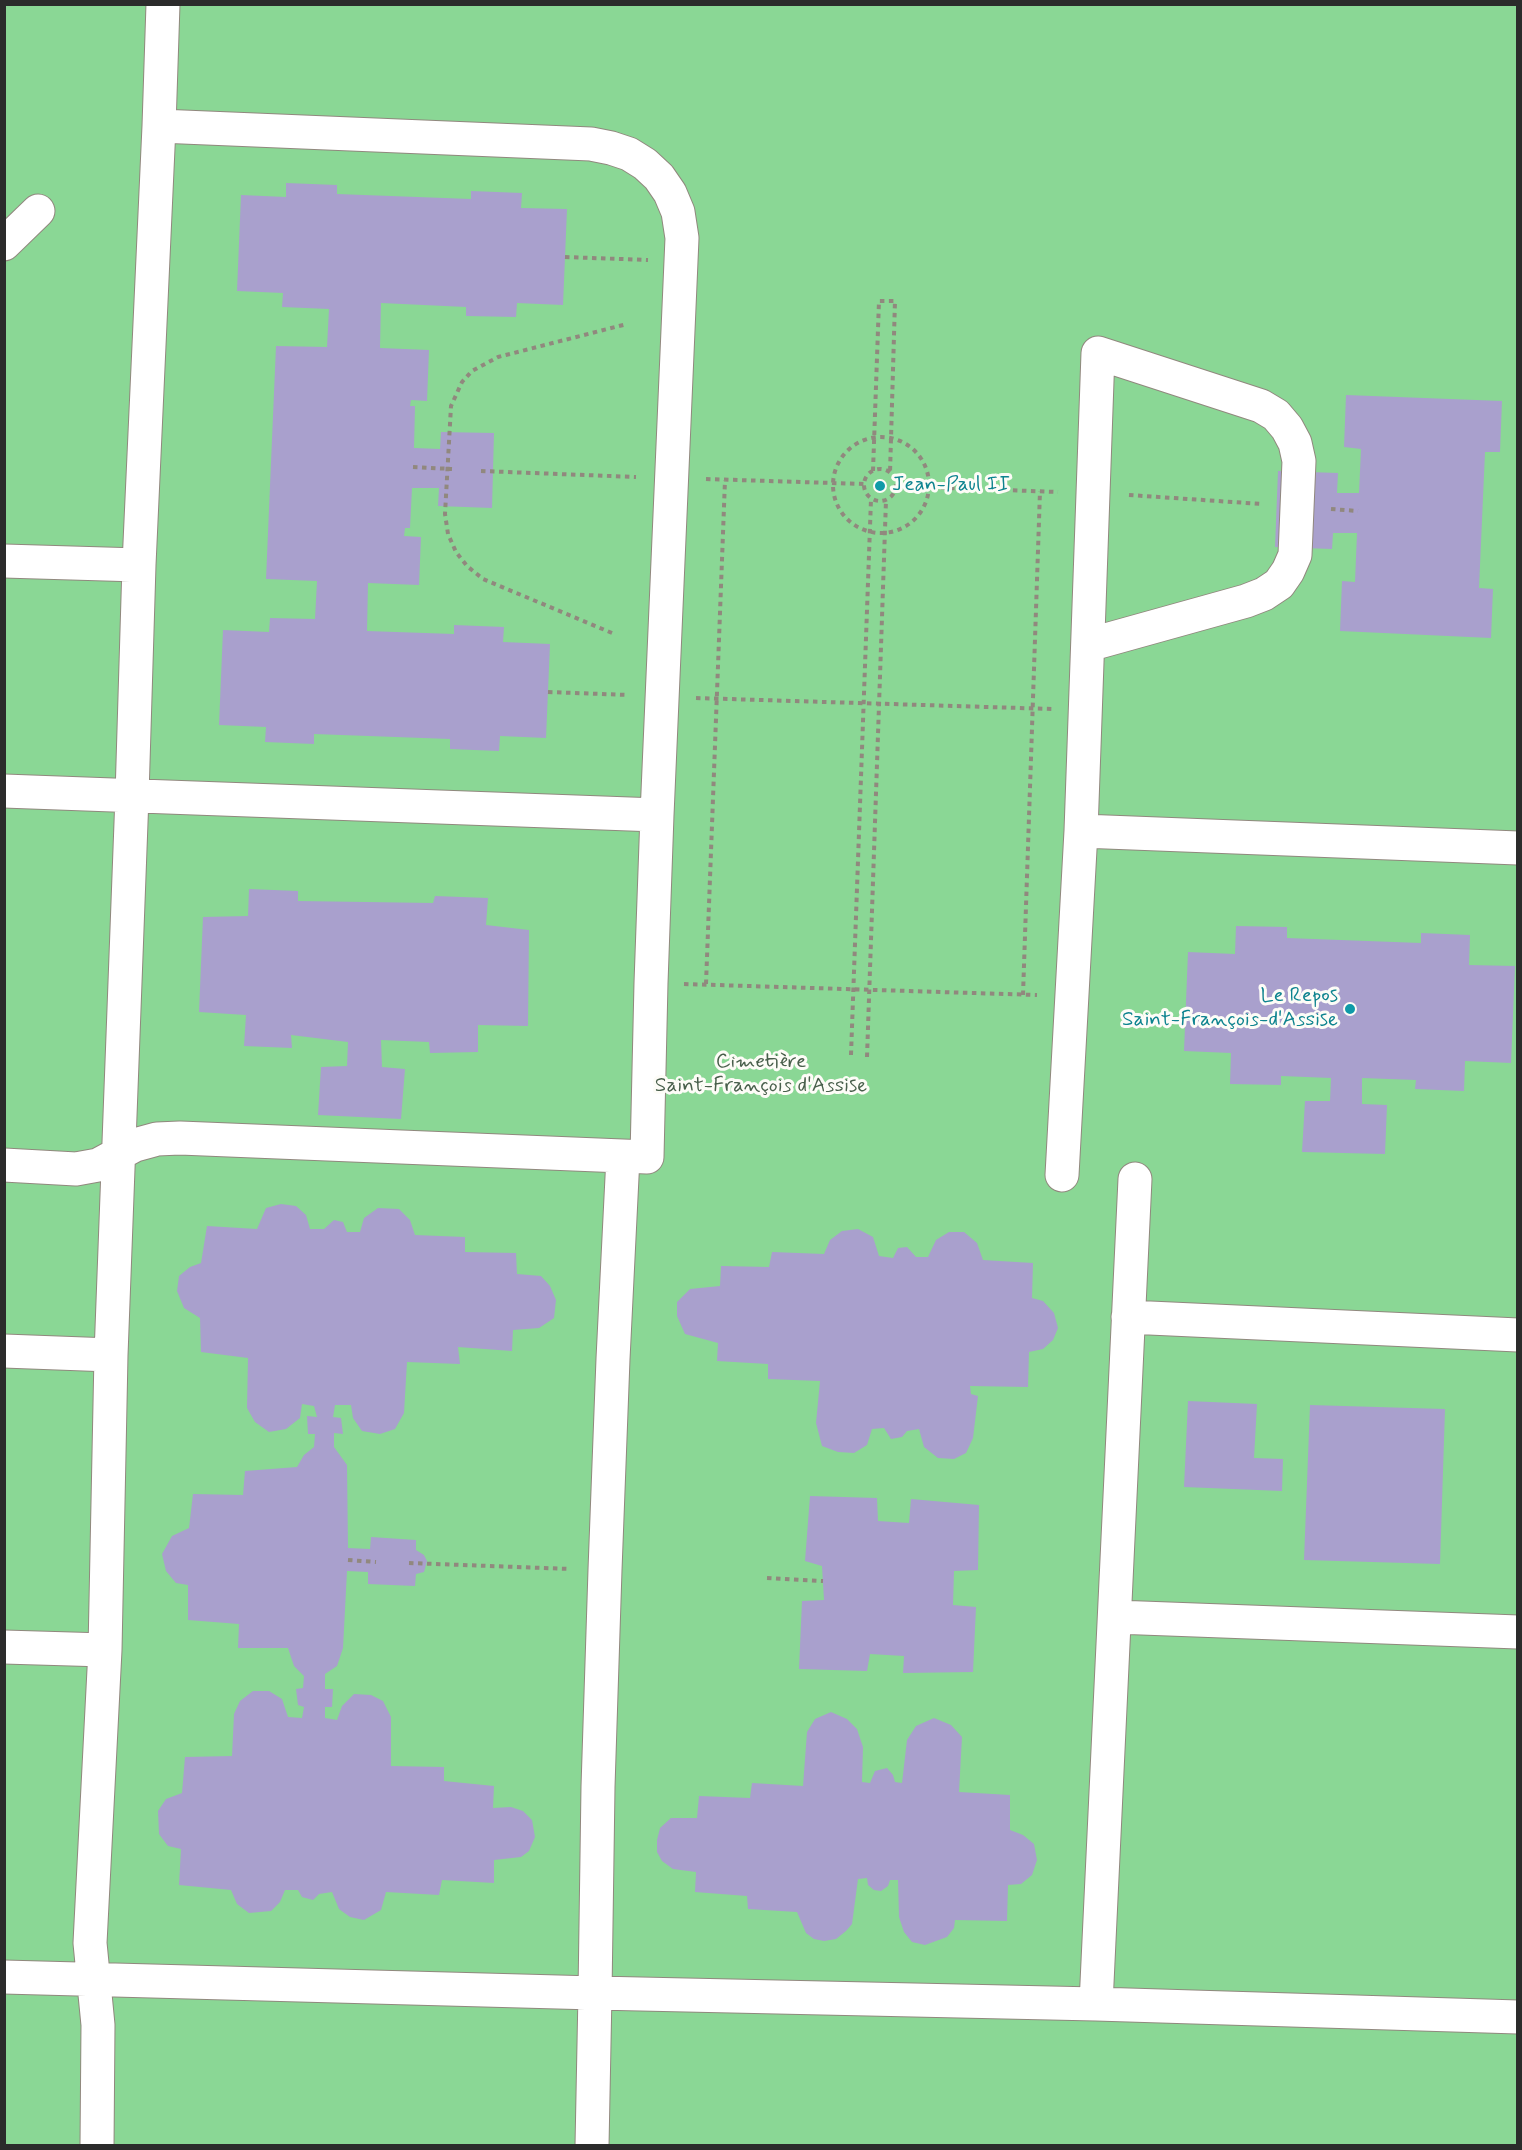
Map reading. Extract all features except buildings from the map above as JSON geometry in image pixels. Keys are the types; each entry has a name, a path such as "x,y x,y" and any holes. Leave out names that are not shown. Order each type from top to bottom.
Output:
{"lane":[{"path":"97,2145 98,2025 90,1943 105,1650 111,1355 139,565 163,4"},
{"path":"4,1166 76,1169 98,1164 135,1145 157,1139 180,1138 647,1157 657,815 682,238 678,212 670,193 659,177 629,154 591,144 159,126"},
{"path":"4,244 38,211"},
{"path":"1062,1175 1081,831 1098,352 1261,406 1276,415 1287,428 1295,443 1299,461 1295,555 1279,584 1246,602 1088,645"},
{"path":"4,561 139,565"},
{"path":"4,791 657,815"},
{"path":"1081,831 1518,848"},
{"path":"592,2145 598,1787 613,1359 623,1157"},
{"path":"1096,2004 1135,1179"},
{"path":"1128,1317 1518,1335"},
{"path":"4,1351 111,1355"},
{"path":"1115,1617 1518,1632"},
{"path":"4,1647 105,1650"},
{"path":"4,1977 1096,2004 1518,2017"}],"path":[{"path":"565,257 652,260"},
{"path":"873,471 879,301 896,301 890,473 896,486 894,492 886,500 871,499 864,491 867,476 873,471 880,470 890,473"},
{"path":"612,633 483,579 467,566 456,552 448,534 445,514 450,469 451,406 462,382 472,372 498,357 627,324"},
{"path":"874,437 891,438 908,445 920,456 927,471 929,487 926,504 917,517 905,527 886,533 871,533 853,525 841,514 834,498 832,482 836,466 845,452 858,442 874,437"},
{"path":"413,467 450,469"},
{"path":"481,471 644,477"},
{"path":"702,479 864,484"},
{"path":"706,984 725,480"},
{"path":"896,486 1068,492"},
{"path":"1023,994 1040,491"},
{"path":"1125,495 1269,504"},
{"path":"851,1055 871,499"},
{"path":"867,1057 886,500"},
{"path":"548,692 636,696"},
{"path":"690,698 1053,709"},
{"path":"693,984 1030,995"},
{"path":"348,1560 376,1562"},
{"path":"409,1563 578,1569"},
{"path":"767,1578 823,1581"}],"green space":[{"name":"Cimetière Saint-François d'Assise","path":"5,5 1517,5 1517,2145 5,2145"}],"place":[{"name":"Jean-Paul II","path":"880,486"},
{"name":"Le Repos Saint-François-d'Assise","path":"1350,1009"}]}
